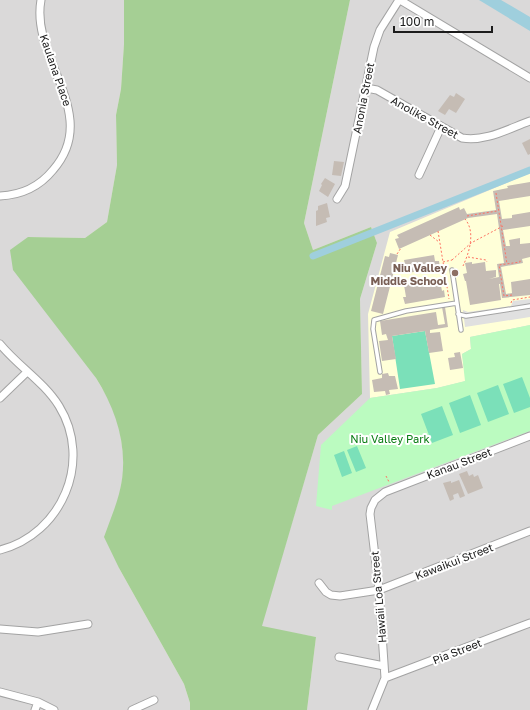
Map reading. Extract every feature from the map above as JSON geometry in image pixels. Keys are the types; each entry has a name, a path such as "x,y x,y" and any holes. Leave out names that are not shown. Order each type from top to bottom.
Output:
{"street":[{"name":"Kaulana Place","path":"0,196 24,191 45,179 60,161 69,139 71,123 69,107 42,32 40,18 41,0"},
{"path":"400,0 530,78"},
{"name":"Anonia Street","path":"337,199 345,186 374,47 380,30 400,0"},
{"name":"Anolike Street","path":"366,88 377,90 441,128 462,138 486,138 530,121"},
{"path":"419,175 441,128"},
{"path":"0,344 50,395 63,415 72,442 72,471 63,499 53,515 47,523 23,541 0,550"},
{"path":"0,398 27,372"},
{"name":"Kanau Street","path":"389,490 530,436"},
{"name":"Hawaii Loa Street","path":"372,710 385,678 379,590 370,511 377,498 389,490"},
{"name":"Kawaikui Street","path":"319,583 326,592 331,595 340,596 379,590 530,531"},
{"path":"0,629 38,632 88,624"},
{"name":"Pia Street","path":"385,678 530,624"},
{"path":"339,657 384,666"},
{"path":"0,692 38,702 54,710"},
{"path":"132,710 154,700"},
{"path":"35,710 38,702"}],"lane":[{"path":"452,270 461,330"},
{"path":"380,372 373,329 374,320 406,312 456,303"},
{"path":"458,314 466,316 530,306"}],"path":[{"path":"496,193 506,264"},
{"path":"467,216 498,211"},
{"path":"463,266 471,243 468,224 465,219"},
{"path":"443,262 452,260 471,243 502,227"},
{"path":"438,231 451,302"},
{"path":"430,235 440,242"},
{"path":"397,254 401,248"},
{"path":"467,257 486,260 487,262"},
{"path":"512,295 504,296 499,265 520,262 520,259"},
{"path":"440,266 444,265"},
{"path":"394,271 406,271"},
{"path":"510,305 512,300 530,297"},
{"path":"386,476 389,482"}],"shaded area":[{"path":"0,0 124,0 124,44 121,89 116,115 117,165 107,222 85,238 28,237 96,378 115,413 123,453 123,473 120,493 114,512 119,568 184,684 190,703 190,710 0,710"},
{"path":"350,0 530,0 530,710 307,710 316,637 261,627 318,435 362,394 360,299 377,243 371,227 313,250 304,223"},
{"name":"Niu Valley Middle School","path":"530,173 530,325 470,337 471,349 462,354 466,381 437,388 370,398 368,314 390,232"},
{"path":"530,299 530,317 465,327 463,310 468,312 511,306 513,301"}],"green space":[{"path":"124,0 350,0 304,223 313,250 371,227 377,243 360,299 362,394 318,435 262,626 316,637 307,710 190,710 190,703 184,684 119,568 104,537 114,511 122,479 122,449 116,419 104,391 96,378 13,270 10,250 28,237 85,238 107,222 117,165 116,115 121,89 124,44"},
{"name":"Niu Valley Park","path":"530,325 530,431 332,506 332,510 316,506 321,445 370,398 437,388 465,381 462,354 471,349 470,337"},
{"path":"425,331 435,384 400,389 392,336"},
{"path":"522,377 530,398 530,407 514,413 503,384"},
{"path":"498,385 509,414 488,422 477,393"},
{"path":"470,395 481,425 460,433 449,403"},
{"path":"442,406 453,435 432,443 421,414"},
{"path":"357,446 366,468 356,472 347,450"},
{"path":"344,451 352,473 342,477 334,455"}],"water":[{"path":"479,0 501,0 530,17 530,31"}],"building":[{"path":"456,93 465,99 456,113 449,109 445,115 438,111 450,95 454,97"},
{"path":"530,139 530,154 528,155 522,143"},
{"path":"334,161 344,162 341,176 332,175"},
{"path":"325,178 335,184 328,197 319,191"},
{"path":"530,182 530,196 499,201 502,219 512,218 512,215 530,212 530,226 503,230 506,246 510,246 509,240 520,238 520,244 530,243 530,257 522,259 523,263 501,267 506,294 512,293 511,282 530,279 530,295 502,298 499,284 501,300 470,305 466,281 463,274 467,273 465,263 472,262 472,264 485,262 486,271 496,270 496,277 489,279 499,277 497,264 504,263 497,214 468,218 399,249 395,239 399,238 397,235 459,207 460,210 464,208 467,214 496,210 493,191 508,188 507,186"},
{"path":"327,203 330,217 326,218 327,222 316,226 316,211 318,210 318,206"},
{"path":"390,253 398,255 383,314 371,311 385,256 389,257"},
{"path":"434,255 435,261 439,261 440,268 407,273 404,260"},
{"path":"440,280 445,297 405,304 403,297 406,297 404,285"},
{"path":"442,307 445,307 448,327 430,330 430,333 440,332 443,351 429,353 425,331 392,336 396,359 382,361 379,341 388,340 386,334 382,335 380,321 436,312 438,325 445,324"},
{"path":"460,352 463,368 450,370 448,358 455,357 454,353"},
{"path":"388,373 389,376 395,376 398,389 389,390 390,394 386,395 385,391 374,392 372,380 382,378 382,374"},
{"path":"467,471 469,476 473,474 474,477 478,475 483,488 468,494 459,474"},
{"path":"459,480 465,496 460,498 458,493 453,495 454,499 450,501 443,483 451,481 451,483"}],"waterway":[{"path":"313,256 530,170"}],"place":[{"name":"Niu Valley Middle School","path":"455,273"}]}
